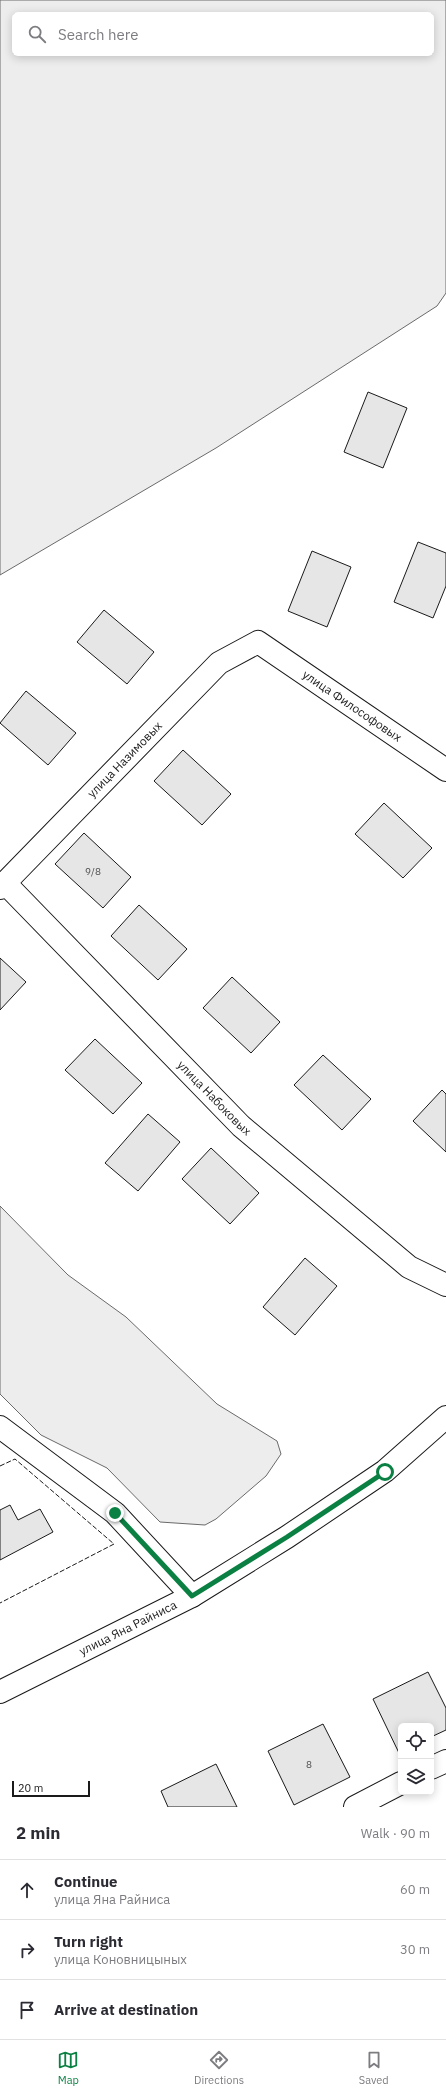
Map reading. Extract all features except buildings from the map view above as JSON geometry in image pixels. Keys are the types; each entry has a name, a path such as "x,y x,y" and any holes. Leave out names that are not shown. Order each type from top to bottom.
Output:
{"street":[{"name":"улица Философовых","path":"258,642 446,770"},
{"name":"улица Назимовых","path":"3,885 219,663 258,642"},
{"name":"улица Набоковых","path":"3,885 242,1126 409,1267 446,1285"},
{"name":"улица Яна Райниса","path":"0,1692 192,1596 287,1537 385,1472 446,1417"},
{"path":"1,1430 115,1513 192,1596"},
{"path":"434,1767 446,1761"},
{"path":"355,1807 398,1786"}],"shaded area":[{"path":"0,0 446,0 446,293 437,306 216,448 0,575"},
{"path":"0,1206 68,1275 126,1317 217,1404 277,1441 281,1454 266,1476 216,1519 205,1525 160,1522 107,1468 41,1435 0,1394"}],"fence":[{"path":"0,1466 15,1459 114,1544 0,1603"}],"route":[{"path":"115,1513 192,1596 287,1537 385,1472"}]}
